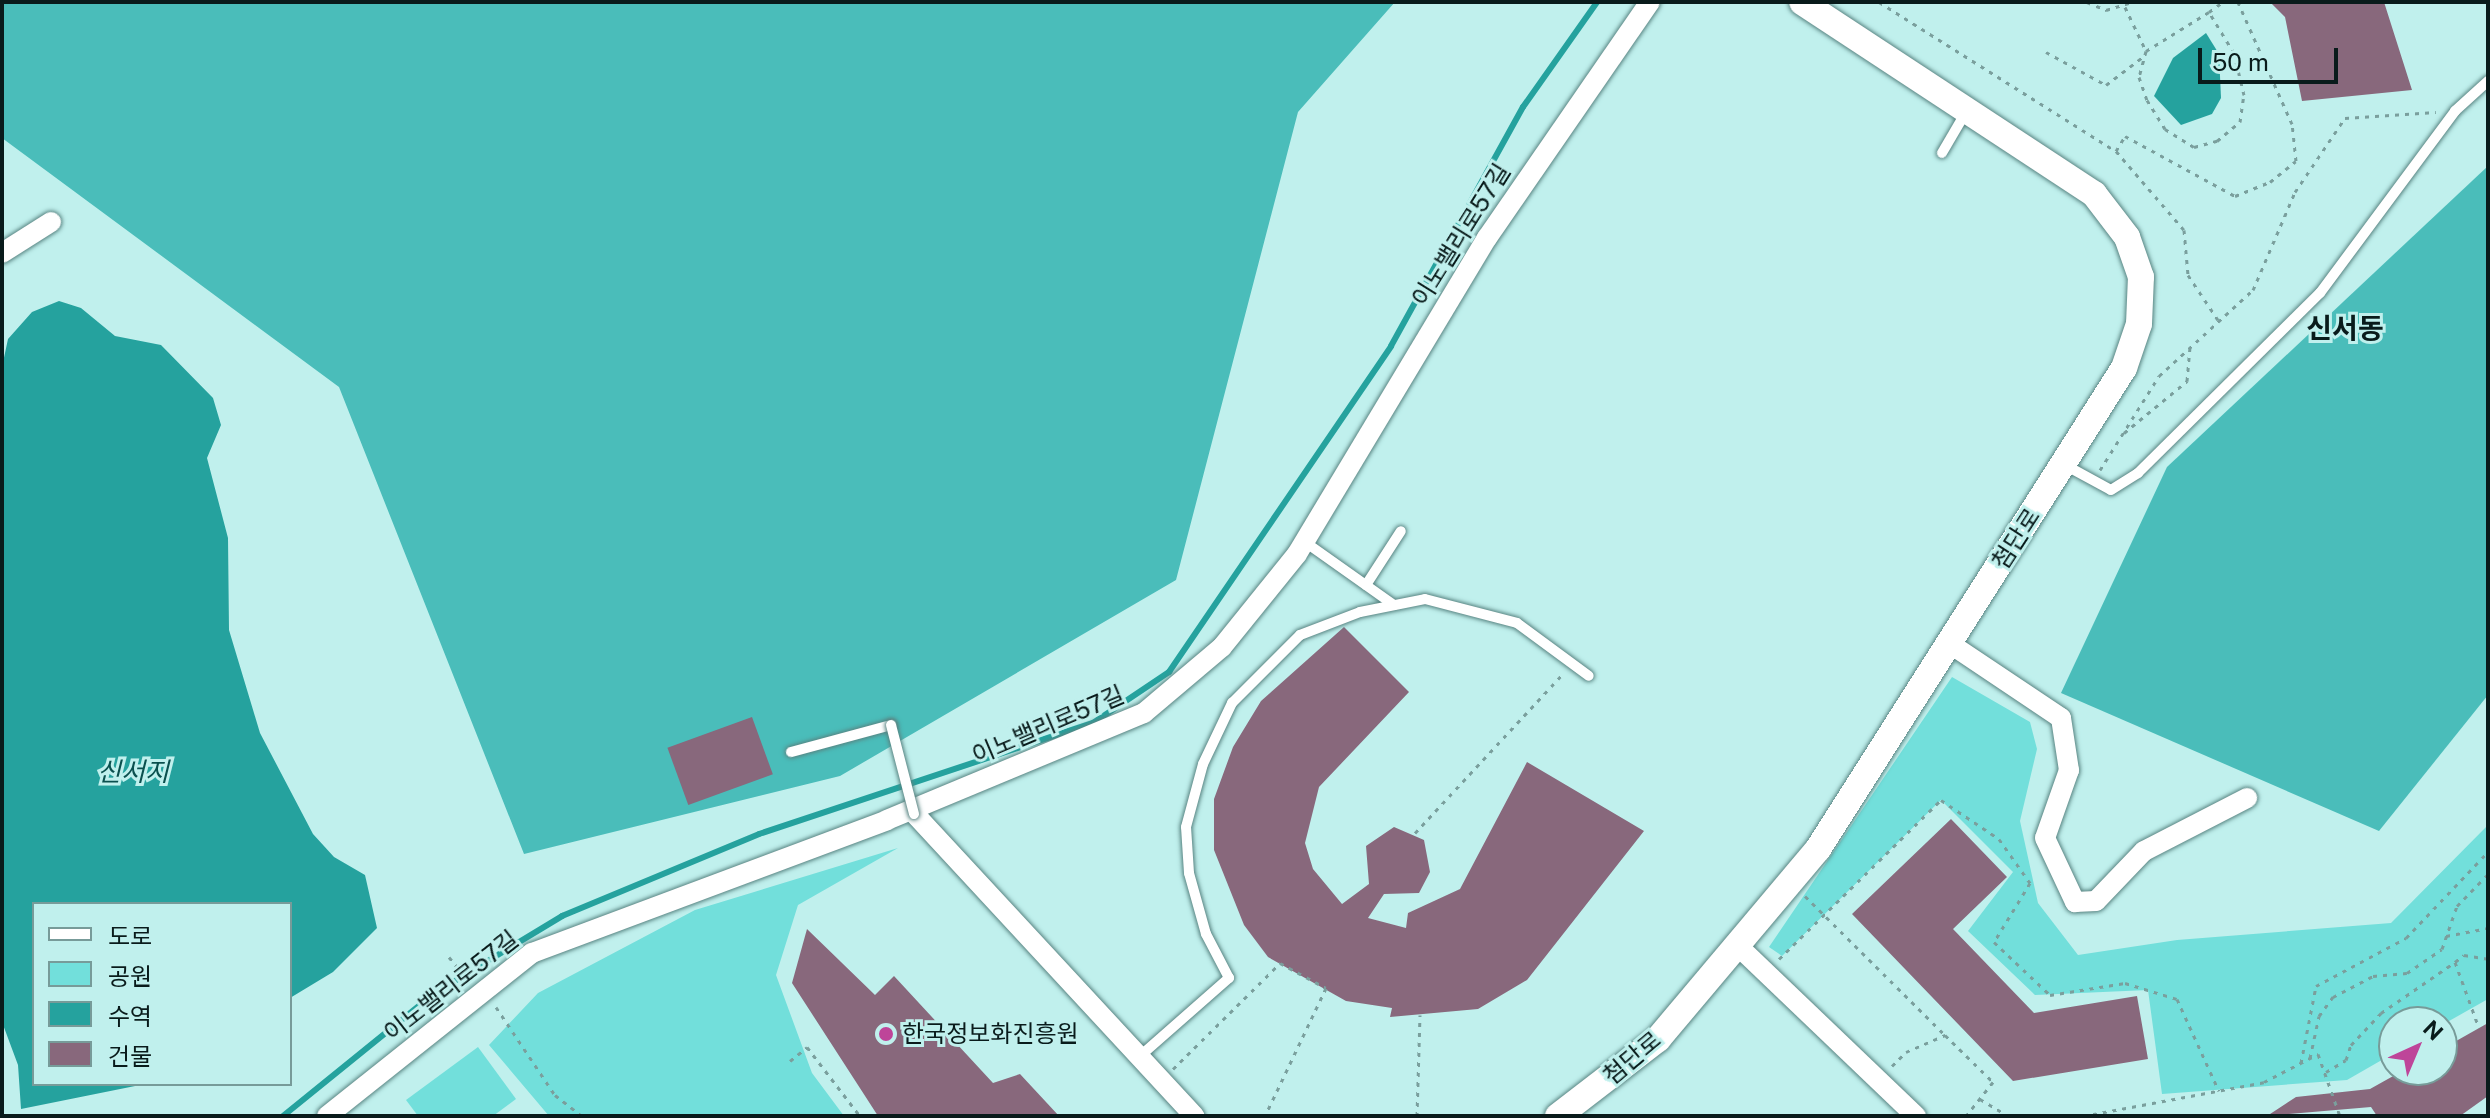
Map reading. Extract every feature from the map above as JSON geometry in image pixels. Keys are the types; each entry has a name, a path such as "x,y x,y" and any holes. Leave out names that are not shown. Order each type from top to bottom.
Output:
{"street":[{"name":"이노밸리로57길","path":"327,1116 532,953 912,812 1144,713 1222,647 1305,542 1487,238 1650,2"},
{"name":"첨단로","path":"1558,1116 1658,1039 1791,882 1949,643 2124,368 2139,324 2141,277 2127,237 2094,194 1802,2"},
{"path":"2,253 51,222"},
{"path":"1949,643 2061,718 2069,770 2045,838 2075,902 2096,901 2144,851 2247,798"},
{"path":"912,812 1194,1116"},
{"path":"1739,947 1884,1075 1916,1116"}],"lane":[{"path":"2064,464 2111,490 2138,473 2320,293 2455,111 2488,81"},
{"path":"1942,153 1967,110"},
{"path":"1366,585 1401,531"},
{"path":"1305,542 1394,605"},
{"path":"1139,1057 1229,978 1206,934 1189,873 1186,827 1203,764 1232,703 1300,635 1394,605 1425,599 1517,623 1589,676"},
{"path":"791,752 891,725 912,812"}],"path":[{"path":"1879,2 2116,151 2184,230 2188,275 2219,321"},
{"path":"2087,2 2106,10 2125,7 2132,2"},
{"path":"2046,52 2106,85 2145,54 2223,2"},
{"path":"2116,151 2125,136 2235,196 2270,182 2296,161 2292,124 2238,2"},
{"path":"2125,7 2145,54 2139,77 2165,129 2194,147 2217,141 2240,122 2244,95 2234,53 2209,12"},
{"path":"2094,480 2159,376 2253,290 2295,192 2345,118 2455,111"},
{"path":"2124,433 2187,381 2190,348"},
{"path":"1415,833 1572,663"},
{"path":"1775,964 1822,913 1941,800 1999,839 2030,883 1994,942 2050,995 2125,983 2177,999 2219,1091"},
{"path":"2301,1063 2316,986 2406,938 2488,852"},
{"path":"2310,1058 2319,1016 2333,997 2373,976 2407,973 2442,949 2457,906 2488,874"},
{"path":"1791,882 1993,1082 1966,1116"},
{"path":"2446,936 2488,928"},
{"path":"2325,1072 2346,1060 2351,1045 2381,1013 2464,955 2488,959"},
{"path":"449,957 482,992 555,1095 582,1116"},
{"path":"2455,962 2479,1028"},
{"path":"1161,1081 1280,963 1326,988 1265,1116"},
{"path":"1417,1116 1420,1015"},
{"path":"1878,1058 1884,1075 1906,1052 1945,1035"},
{"path":"790,1061 807,1047 860,1116"},
{"path":"2083,1116 2264,1082 2318,1054 2340,1116"},
{"path":"1980,1099 2008,1116"}],"green space":[{"path":"1952,677 2030,722 2037,749 2020,821 2038,903 2078,955 2177,940 2391,923 2488,825 2488,999 2458,1016 2458,1006 2378,1006 2378,1062 2347,1080 2162,1094 2148,990 2035,995 1968,931 2013,872 1941,800 1782,956 1769,947"},
{"path":"898,848 798,905 776,975 812,1073 844,1116 549,1116 489,1045 538,993 695,910"},
{"path":"478,1047 516,1099 493,1116 418,1116 406,1100"}],"shaded area":[{"path":"2,2 1395,2 1298,112 1176,580 840,776 524,854 339,387 2,138"},
{"path":"2488,166 2488,695 2379,831 2061,693 2167,467"}],"water":[{"path":"2206,33 2219,54 2221,98 2212,114 2181,125 2154,96 2173,58"},
{"name":"신서지","path":"59,301 81,308 115,336 161,345 213,398 221,425 207,458 228,538 229,630 260,733 313,834 334,857 365,875 377,928 333,972 292,997 292,902 32,902 32,1086 135,1086 21,1109 18,1065 2,1022 2,367 8,339 32,312"}],"building":[{"path":"2270,2 2384,2 2412,90 2302,101 2285,17"},
{"path":"1344,627 1409,692 1319,787 1305,843 1313,869 1342,904 1369,884 1366,846 1394,827 1424,840 1430,872 1419,893 1384,894 1368,918 1406,928 1408,913 1460,889 1527,762 1644,831 1527,980 1478,1009 1390,1017 1392,1008 1346,1001 1268,957 1244,925 1214,850 1214,799 1233,747 1261,701"},
{"path":"752,717 773,774 688,805 667,748"},
{"path":"1951,819 2007,877 1953,929 2034,1013 2137,996 2148,1059 2013,1081 1852,914"},
{"name":"한국정보화진흥원","path":"807,929 875,995 894,976 993,1083 1020,1074 1059,1116 878,1116 792,983"},
{"path":"2488,1023 2488,1096 2460,1116 2377,1116 2371,1107 2267,1116 2296,1097 2370,1089 2378,1085 2458,1086 2458,1040"}],"waterway":[{"path":"283,1116 435,993 562,916 759,834 1093,723 1169,672 1391,346 1523,107 1597,2"}],"place":[{"name":"한국정보화진흥원","path":"886,1034"}],"district":[{"name":"신서동","path":"2345,328"}]}
